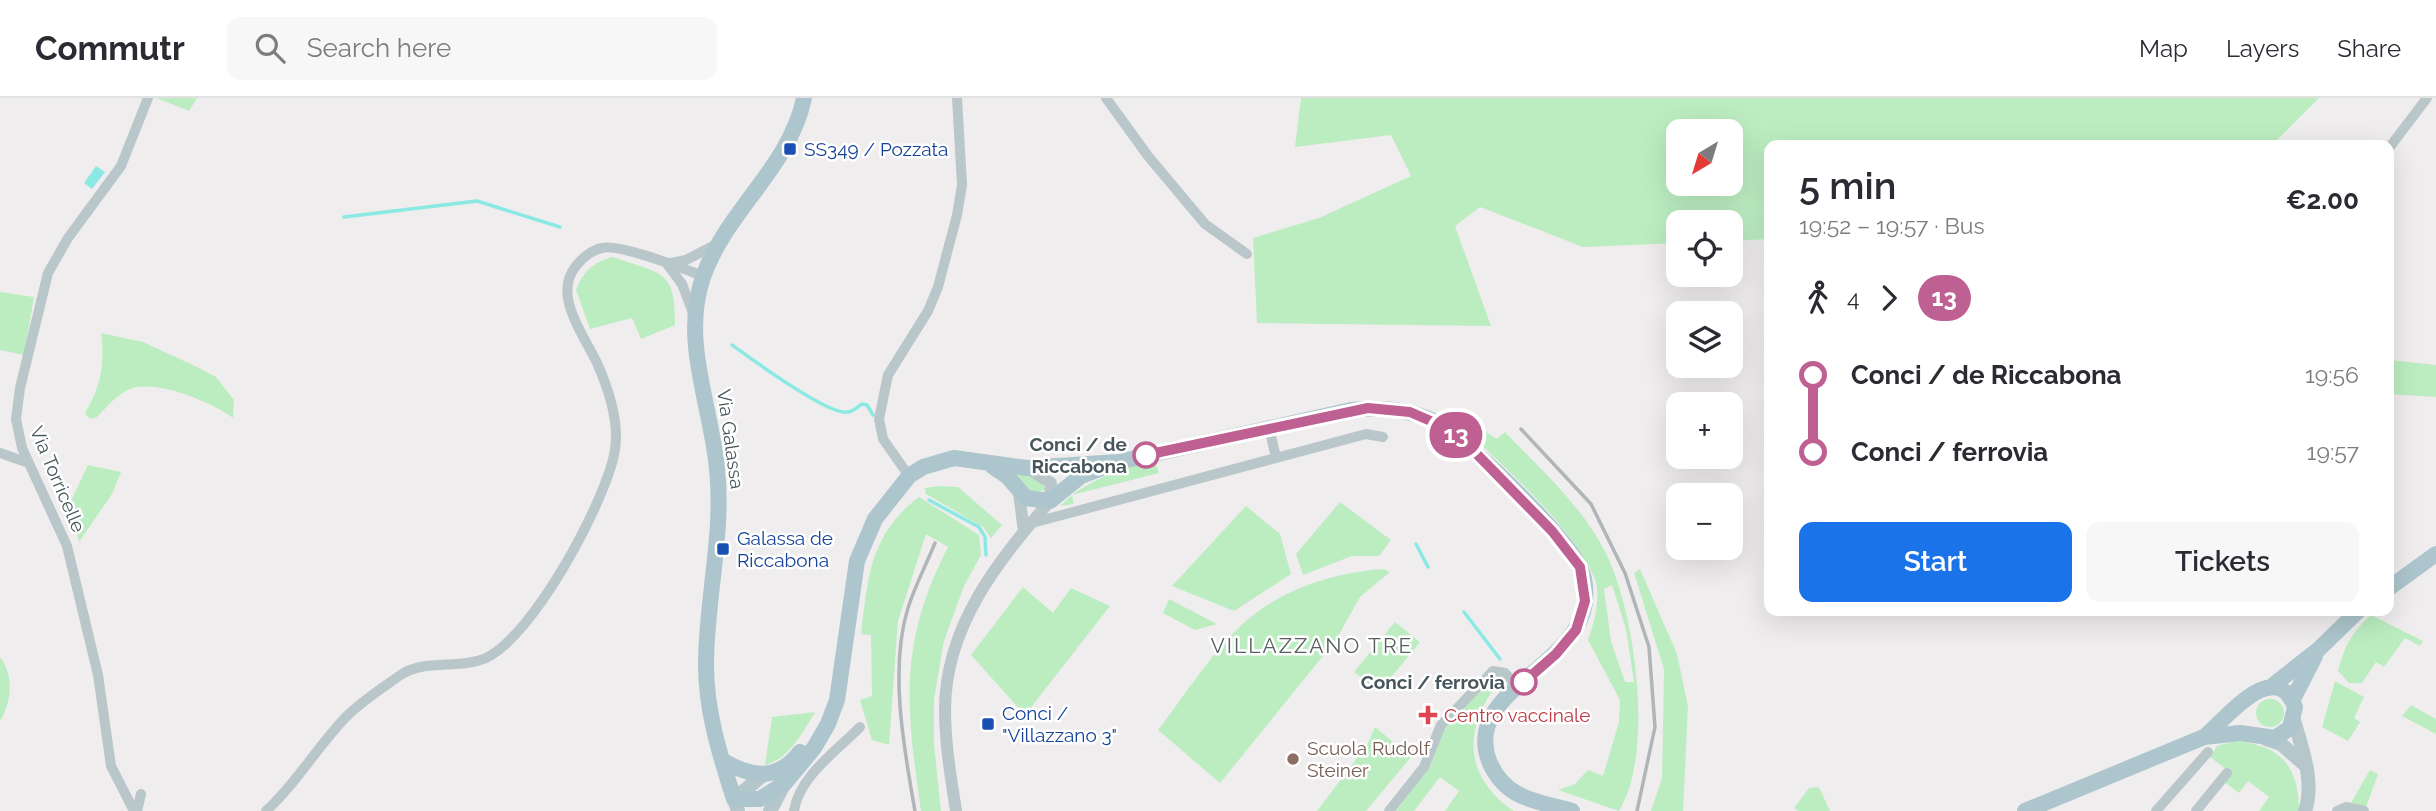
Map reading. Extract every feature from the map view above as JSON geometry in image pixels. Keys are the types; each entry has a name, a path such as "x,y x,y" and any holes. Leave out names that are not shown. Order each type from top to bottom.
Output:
{"main road":[{"name":"Via Galassa","path":"736,805 713,727 706,668 718,470 694,344 694,315 704,276 719,243 791,136 804,98"},
{"path":"770,811 785,783 814,748 828,724 837,700 849,599 860,550 885,504 909,476 938,460 967,458 1027,468 1118,461 1351,410 1386,408 1410,412 1449,429 1542,521 1580,567 1585,601 1579,623 1567,642 1491,716 1485,742 1491,765 1499,779 1517,794 1572,811"},
{"path":"985,460 1007,477 1019,493 1036,500 1050,500 1081,476 1118,461"},
{"path":"2394,585 2436,554"},
{"path":"2206,745 2256,690 2272,687 2319,649 2349,616"},
{"path":"2292,701 2319,649"},
{"path":"736,805 762,776 781,770 797,756 821,719 841,668"},
{"path":"2272,687 2287,694 2292,701 2306,767 2309,793 2305,811"},
{"path":"2245,701 2243,715 2260,736 2281,744 2306,767"},
{"path":"2025,811 2206,745 2284,734 2294,720"},
{"path":"722,760 736,769 762,776"},
{"path":"736,805 760,799 785,783"}],"street":[{"name":"Via Torricelle","path":"136,811 111,766 98,675 68,546 29,463 17,427 17,406 45,283 68,238 121,166 148,98"},
{"path":"909,476 883,439 878,419 888,374 928,310 938,287 957,215 962,185 957,98"},
{"path":"1106,98 1205,224 1247,254"},
{"path":"2394,141 2427,98"},
{"path":"667,264 686,260 719,243"},
{"path":"266,811 346,716 395,679 412,668 462,666 489,656 505,644 534,611 594,512 609,474 617,435 606,386 570,307 568,281 582,259 601,248 618,248 704,276"},
{"path":"667,264 682,284 694,315"},
{"path":"1269,428 1276,457"},
{"path":"1028,527 1366,434 1383,437"},
{"path":"0,453 29,463"},
{"path":"956,811 945,711 951,660 964,620 975,600 1050,500 1051,483 1027,468"},
{"path":"1019,493 1028,527"},
{"path":"1389,811 1424,767 1441,725 1473,689 1493,671 1505,673 1517,688"},
{"path":"794,811 801,790 810,777 860,727"},
{"path":"2155,811 2206,745"},
{"path":"2196,811 2227,773"},
{"name":"Via Torricelle","path":"136,811 141,794"},
{"path":"2337,811 2346,807 2364,811"}],"green space":[{"path":"156,98 197,98 189,111"},
{"path":"1301,98 2319,98 2277,140 1764,140 1764,239 1743,240 1743,210 1666,210 1666,244 1583,247 1480,207 1455,226 1491,326 1257,323 1253,238 1319,218 1411,176 1391,135 1295,147"},
{"path":"613,257 662,276 672,293 675,325 641,339 632,318 590,329 576,290 590,268"},
{"path":"0,292 34,297 24,355 0,350"},
{"path":"101,333 143,342 216,377 234,400 233,418 198,399 154,387 141,387 125,391 97,417 90,419 85,413 95,394 100,374"},
{"path":"2394,361 2436,365 2436,397 2394,394"},
{"path":"1466,419 1497,439 1505,432 1589,524 1609,560 1627,617 1637,687 1636,756 1630,786 1619,811 1558,790 1575,784 1588,770 1603,776 1619,722 1620,700 1588,640 1597,600 1594,577 1584,557 1553,517 1462,426","holes":["1612,585 1626,629 1634,682 1625,682 1611,641 1604,589"]},
{"path":"1155,461 1159,473 1073,495 1105,476 1142,464"},
{"path":"88,465 121,472 112,494 79,542 70,503"},
{"path":"1013,471 1036,480 1046,490 1029,493"},
{"path":"958,487 1002,525 991,538 983,527 926,494 925,488"},
{"path":"1072,495 1074,504 1060,506 1070,497"},
{"path":"919,497 979,535 981,555 964,586 944,641 934,700 934,744 941,811 921,811 910,707 910,676 921,615 948,547 926,534 898,621 889,745 872,740 860,700 872,696 871,635 861,634 874,558 890,526"},
{"path":"1340,502 1391,540 1379,556 1352,556 1303,575 1296,554"},
{"path":"1246,506 1280,534 1291,574 1234,611 1172,586"},
{"path":"1384,569 1390,572 1360,597 1336,640 1220,783 1158,730 1222,646 1261,609 1294,591 1329,578"},
{"path":"1640,569 1677,654 1688,706 1683,811 1651,811 1662,778 1664,669 1634,573"},
{"path":"1023,587 1053,613 1071,588 1110,606 1025,715 971,655"},
{"path":"1169,599 1217,624 1195,630 1163,613"},
{"path":"2373,616 2423,641 2420,646 2405,638 2384,667 2376,662 2362,683 2349,683 2338,671 2346,646 2358,628"},
{"path":"1395,622 1420,642 1379,692 1354,672"},
{"path":"0,657 8,672 10,689 7,706 0,721"},
{"path":"1491,677 1497,685 1478,719 1474,753 1486,784 1514,811 1445,811 1459,791 1440,777 1414,811 1396,811 1430,766 1443,731"},
{"path":"2335,681 2364,697 2354,718 2360,722 2348,741 2322,727"},
{"path":"2270,699 2280,703 2284,713 2280,723 2270,727 2260,723 2256,713 2260,703"},
{"path":"2411,705 2436,719 2436,734 2402,716"},
{"path":"815,712 788,751 774,762 765,765 772,717"},
{"path":"1375,727 1411,757 1366,811 1317,811 1367,745"},
{"path":"2235,741 2264,747 2284,760 2295,781 2299,811 2259,811 2269,797 2248,781 2239,793 2223,781 2230,772 2210,757 2217,746"},
{"path":"2370,770 2378,774 2366,807 2351,803"},
{"path":"1819,787 1830,811 1798,811 1794,808 1809,788"}],"water":[{"path":"96,166 105,172 92,189 84,183"}],"waterway":[{"path":"344,217 477,201 560,227"},
{"path":"732,345 824,405 847,412 862,404 867,405 873,415"},
{"path":"929,500 979,527 985,537 986,555"},
{"path":"1416,544 1428,567"},
{"path":"1464,612 1500,659"}],"railway":[{"path":"1521,429 1591,504 1625,573 1649,647 1655,727 1637,811"},
{"path":"915,811 900,709 900,657 908,608 935,543"}],"bus line":[{"name":"13","path":"1146,455 1238,433 1368,408 1410,412 1449,429 1552,531 1580,567 1585,585 1585,601 1583,615 1576,630 1556,654 1524,682"}],"place":[{"name":"SS349 / Pozzata","path":"790,149"},
{"name":"Conci / de Riccabona","path":"1146,455"},
{"name":"Galassa de Riccabona","path":"723,549"},
{"name":"Conci / ferrovia","path":"1524,682"},
{"name":"Centro vaccinale","path":"1428,715"},
{"name":"Conci / \"Villazzano 3\"","path":"988,724"},
{"name":"Scuola Rudolf Steiner","path":"1293,759"}],"district":[{"name":"VILLAZZANO TRE","path":"1312,645"}]}
